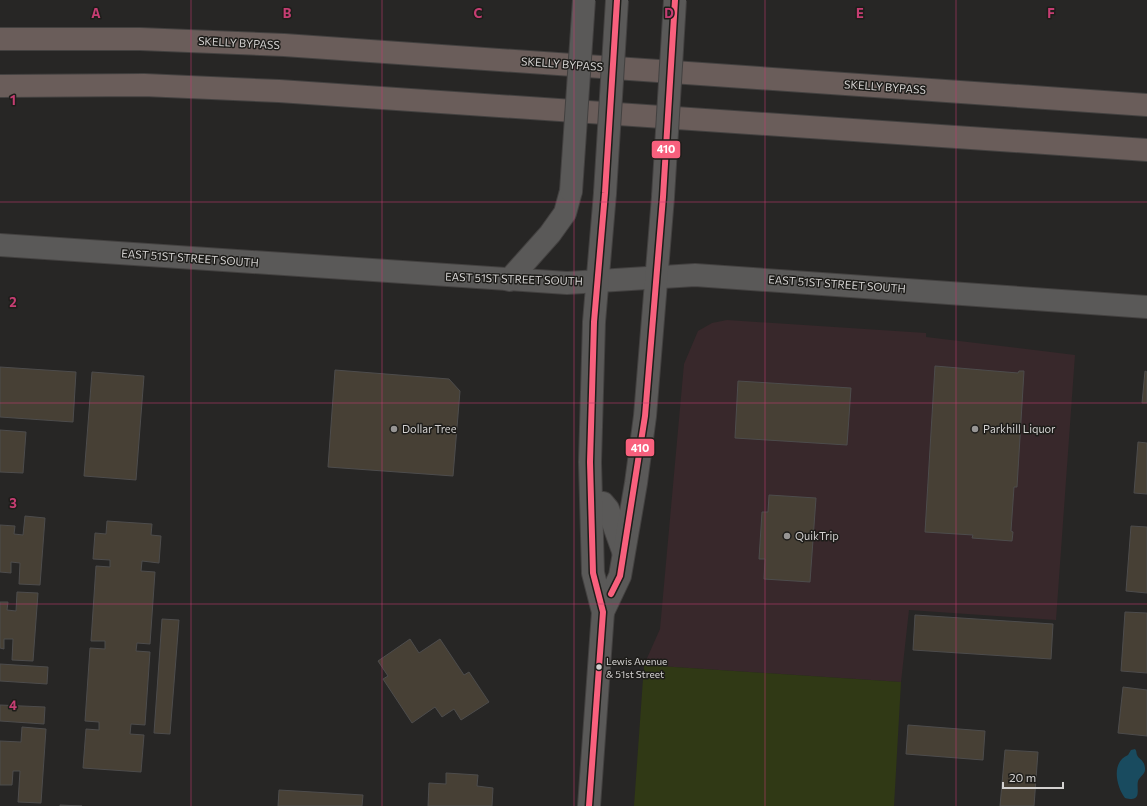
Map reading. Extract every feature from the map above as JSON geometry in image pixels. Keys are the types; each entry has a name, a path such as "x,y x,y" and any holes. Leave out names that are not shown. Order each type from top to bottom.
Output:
{"highway":[{"name":"SKELLY BYPASS","path":"0,39 140,39 284,45 1147,105"},
{"path":"0,86 144,85 279,91 1147,150"}],"main road":[{"path":"509,280 550,234 565,213 571,190 584,0"},
{"path":"589,806 603,612 593,573 590,462 593,330 605,193 617,0"},
{"path":"603,612 620,576 636,483 645,416 663,197 675,0"},
{"name":"EAST 51ST STREET SOUTH","path":"0,245 566,283 597,282 656,276 695,275 1147,307"},
{"path":"592,502 603,503 608,509 623,552"}],"shaded area":[{"name":"QuikTrip","path":"727,320 926,333 926,337 1075,355 1056,620 909,610 901,682 644,665 660,629 684,364 698,331 712,323"}],"green space":[{"path":"644,665 901,682 894,806 634,806"}],"water":[{"path":"1135,749 1138,757 1144,763 1145,770 1138,781 1138,794 1134,799 1131,799 1125,798 1119,787 1117,769 1123,758 1128,755 1131,750"}],"building":[{"name":"Parkhill Liquor","path":"935,366 1018,373 1019,371 1024,371 1017,487 1014,487 1011,531 1013,532 1012,541 972,538 973,535 925,532"},
{"path":"0,367 76,372 73,422 0,417"},
{"name":"Dollar Tree","path":"335,370 449,379 460,391 453,476 328,467"},
{"path":"1145,371 1147,372 1147,403 1142,403"},
{"path":"92,372 144,376 136,480 84,476"},
{"path":"738,381 851,388 847,445 735,438"},
{"path":"0,430 26,432 23,473 0,472"},
{"path":"1138,442 1147,443 1147,494 1134,493"},
{"name":"QuikTrip","path":"769,495 816,498 810,582 764,579 765,559 759,559 762,512 768,512"},
{"path":"25,516 45,518 40,585 19,584 20,563 11,562 11,573 0,572 0,525 15,526 14,534 23,535"},
{"path":"107,521 152,524 151,535 161,536 159,563 142,561 141,571 155,572 150,644 137,643 136,651 150,652 145,725 131,724 130,734 144,735 141,772 83,768 86,729 99,730 99,722 85,721 90,648 105,649 105,641 91,641 96,566 110,567 110,560 93,559 95,533 106,534"},
{"path":"1131,526 1147,527 1147,593 1126,591"},
{"path":"17,592 38,593 33,661 12,660 13,639 4,639 4,649 0,648 0,602 8,602 7,610 16,611"},
{"path":"1125,612 1147,613 1147,673 1121,671"},
{"path":"915,615 1053,624 1051,659 913,650"},
{"path":"162,619 179,620 170,734 154,733"},
{"path":"410,639 419,653 440,639 464,675 469,672 489,702 461,720 454,709 442,717 435,707 412,723 383,679 388,676 378,661"},
{"path":"0,664 48,667 47,684 0,681"},
{"path":"1123,687 1147,690 1147,736 1118,733"},
{"path":"0,705 45,707 44,724 0,721"},
{"path":"908,725 985,731 983,760 906,754"},
{"path":"22,727 46,729 41,803 18,802 20,771 13,771 12,785 0,785 0,741 21,742"},
{"path":"1005,750 1038,752 1034,806 1000,806"},
{"path":"446,773 478,775 477,786 493,788 492,806 428,806 429,783 446,784"},
{"path":"279,790 363,795 362,806 278,806"},
{"path":"60,805 82,806 60,806"}],"transit line":[{"name":"410","path":"589,806 603,612 593,573 590,462 594,322 605,193 617,0"},
{"name":"410","path":"611,594 620,576 645,416 663,197 675,0"}],"place":[{"name":"Dollar Tree","path":"394,429"},
{"name":"Parkhill Liquor","path":"975,429"},
{"name":"QuikTrip","path":"787,536"},
{"name":"Lewis Avenue & 51st Street","path":"599,667"}]}
